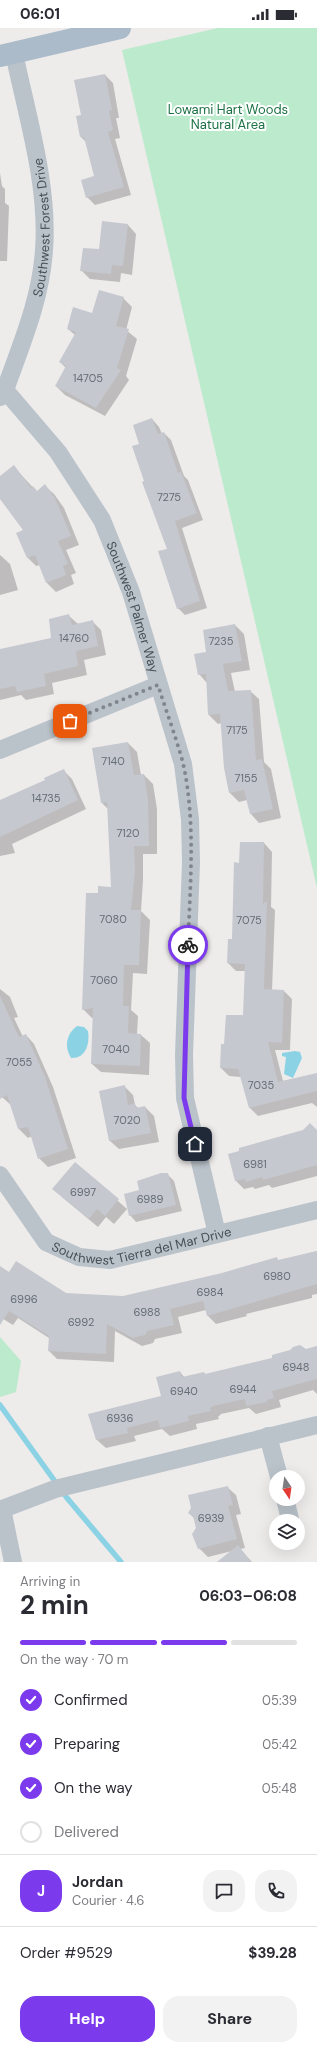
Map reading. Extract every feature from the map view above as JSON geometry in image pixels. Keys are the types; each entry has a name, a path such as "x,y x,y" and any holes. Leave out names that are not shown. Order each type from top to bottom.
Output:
{"main road":[{"path":"7,55 120,28"}],"street":[{"name":"Southwest Forest Drive","path":"2,394 32,317 44,251 44,216 41,187 7,55"},
{"name":"Southwest Palmer Way","path":"2,394 58,452 102,520 130,592 183,764 190,819 191,862 184,1047 184,1098 217,1234"},
{"path":"0,750 158,685"},
{"name":"Southwest Tierra del Mar Drive","path":"0,1175 46,1242 79,1257 110,1260 317,1210"},
{"path":"13,1562 1,1509 39,1494 80,1483 317,1425"},
{"path":"268,1436 277,1470"}],"green space":[{"name":"Lowami Hart Woods Natural Area","path":"218,28 317,28 317,888 122,50"},
{"path":"0,1337 21,1361 16,1392 0,1397"}],"water":[{"path":"77,1026 84,1027 88,1031 88,1040 86,1049 83,1053 76,1058 71,1058 67,1049 67,1041 70,1033"},
{"path":"295,1051 300,1052 302,1058 293,1078 284,1074 286,1057 282,1056 282,1053"}],"building":[{"path":"105,74 112,110 109,111 113,130 108,132 124,187 86,198 81,180 94,176 84,137 80,137 76,116 81,115 74,80"},
{"path":"102,221 128,224 123,266 112,265 111,274 80,271 83,248 99,249"},
{"path":"99,290 124,297 116,326 129,329 117,368 121,370 96,408 55,386 66,366 59,362 76,332 67,329 73,307 92,313"},
{"path":"152,418 158,434 164,432 178,473 181,472 197,513 175,521 200,601 177,609 158,551 167,549 142,482 144,481 132,446 139,444 133,425"},
{"path":"14,465 31,488 33,486 37,491 45,484 55,498 71,536 58,541 68,564 63,566 66,575 46,583 35,555 27,558 16,533 23,530 0,499 0,476"},
{"path":"69,614 72,625 93,620 98,646 76,651 78,666 44,674 46,686 17,692 15,686 0,689 0,649 51,638 49,619"},
{"path":"235,624 242,661 223,664 228,691 251,690 256,760 262,759 273,809 250,814 244,790 229,793 224,768 220,714 208,715 206,674 198,675 194,654 206,652 203,630"},
{"path":"128,742 134,775 144,774 148,799 149,846 134,846 135,871 131,910 141,910 139,965 124,965 123,1006 129,1006 128,1033 141,1034 140,1066 91,1064 93,1008 82,1010 86,893 98,893 98,886 111,887 107,802 101,803 92,748"},
{"path":"64,769 78,800 0,837 0,800 45,780 44,778"},
{"path":"240,842 264,842 263,904 267,901 264,989 284,990 282,1043 268,1042 278,1082 317,1073 317,1091 249,1108 238,1069 220,1068 221,1044 224,1044 226,1015 243,1015 245,964 227,963 228,939 232,939 234,862 239,863"},
{"path":"0,996 19,1037 26,1034 45,1077 68,1149 38,1159 28,1127 18,1129 7,1095 0,1099"},
{"path":"125,1085 128,1105 135,1103 136,1108 145,1106 151,1133 109,1141 99,1091"},
{"path":"310,1123 317,1130 317,1165 263,1180 262,1177 246,1182 245,1179 235,1181 228,1154 239,1151 239,1148 303,1130"},
{"path":"75,1162 119,1199 105,1216 97,1209 89,1219 52,1189"},
{"path":"161,1173 168,1173 176,1205 129,1216 124,1194 139,1190 137,1181"},
{"path":"317,1251 317,1284 207,1316 203,1301 170,1309 174,1325 147,1331 145,1335 133,1338 107,1324 106,1354 48,1351 49,1336 9,1311 0,1325 0,1266 9,1272 16,1261 66,1293 123,1296 222,1273 277,1257 278,1260"},
{"path":"300,1345 306,1349 317,1346 317,1379 272,1391 274,1398 267,1400 267,1402 246,1406 245,1399 213,1406 210,1408 211,1411 188,1416 189,1421 160,1428 158,1420 127,1428 128,1433 96,1440 88,1414 161,1396 156,1377 180,1371 182,1377 204,1372 205,1374 272,1358 272,1355 290,1350 293,1347"},
{"path":"228,1486 233,1505 228,1506 237,1539 198,1549 192,1534 196,1528 193,1516 188,1513 191,1508 188,1495"},
{"path":"238,1545 251,1562 217,1562"}],"waterway":[{"path":"0,1405 67,1498 121,1562"}],"way so far":[{"path":"70,721 158,685 183,764 190,819 191,862 188,945"}],"route":[{"path":"188,945 184,1098 195,1144"}]}
